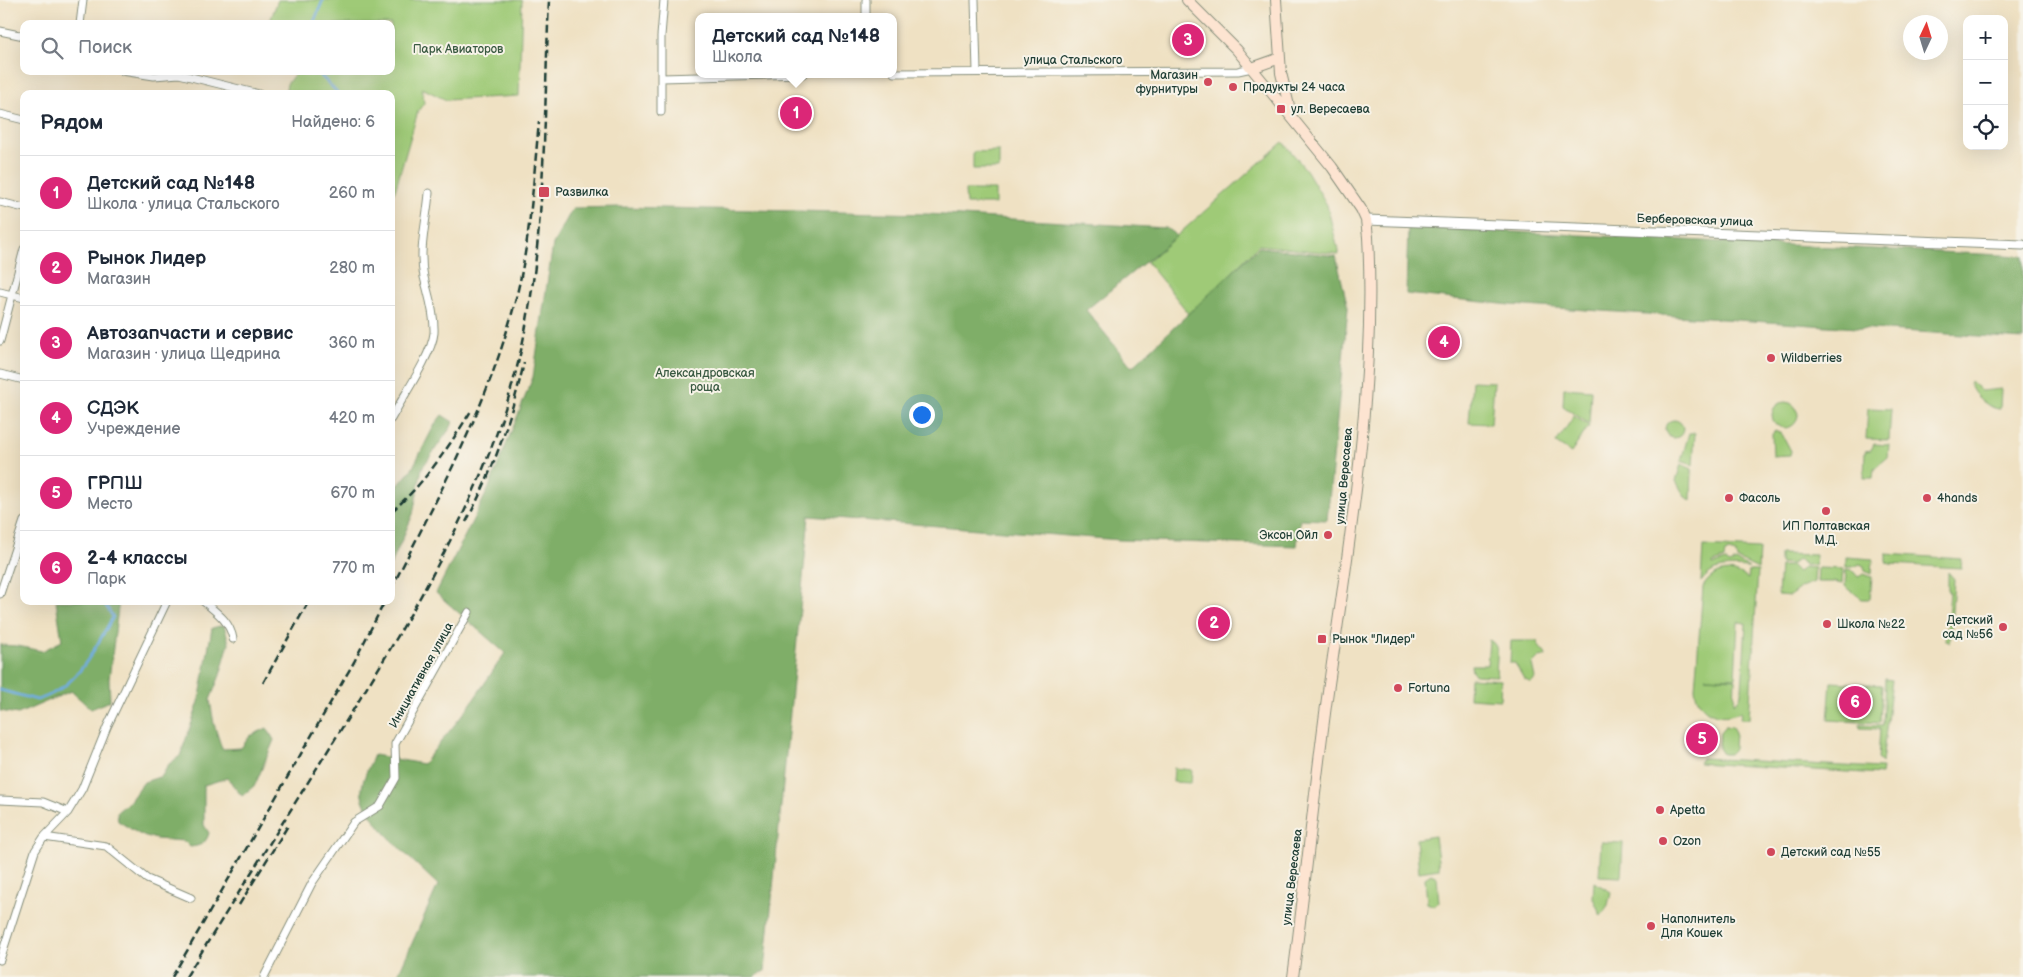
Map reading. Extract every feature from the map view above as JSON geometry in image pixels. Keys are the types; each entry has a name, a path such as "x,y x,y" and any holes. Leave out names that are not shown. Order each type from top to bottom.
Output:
{"main road":[{"path":"1187,0 1252,68 1291,116"},
{"name":"улица Вересаева","path":"1276,0 1280,58 1285,96 1291,116 1332,167 1361,209 1366,220 1369,260 1367,347 1355,503 1326,708 1294,977"},
{"path":"1252,68 1280,58"}],"street":[{"path":"80,20 83,0"},
{"path":"662,112 661,36 664,0"},
{"path":"866,0 866,13"},
{"path":"975,0 977,72"},
{"path":"0,31 20,35"},
{"name":"улица Стальского","path":"897,72 1238,71 1252,68"},
{"path":"148,75 166,75"},
{"path":"183,75 243,90"},
{"path":"662,78 695,77"},
{"path":"0,114 20,119"},
{"path":"395,412 428,351 434,333 429,289 424,276 422,245 429,192"},
{"path":"0,202 20,207"},
{"name":"Берберовская улица","path":"1366,220 2023,245"},
{"path":"0,341 20,264"},
{"path":"0,292 20,297"},
{"path":"0,374 20,379"},
{"path":"0,594 20,533"},
{"path":"0,566 8,570"},
{"path":"0,960 36,851 44,836 68,812 82,789 107,727 165,605"},
{"path":"208,605 224,619 232,630 233,639"},
{"name":"Инициативная улица","path":"264,977 312,883 354,822 380,806 396,778 395,744 469,612"},
{"path":"0,800 43,802 68,812"},
{"path":"44,836 106,846 147,879 191,898"}],"green space":[{"name":"Парк Авиаторов","path":"278,0 522,0 519,96 446,100 422,88 424,103 418,111 395,191 395,90 286,90 287,84 294,75 395,75 395,20 270,20"},
{"path":"1283,142 1307,171 1327,205 1339,254 1259,245 1190,315 1147,262"},
{"path":"999,151 999,169 973,169 973,152"},
{"path":"965,190 995,190 995,204 966,204"},
{"name":"Александровская роща","path":"620,207 927,214 1166,228 1177,236 1086,310 1132,367 1259,247 1336,256 1348,308 1327,520 1300,519 1297,546 1120,540 809,516 765,971 754,977 397,977 438,885 394,843 373,818 362,796 367,769 374,755 423,764 468,708 505,653 436,593 488,490 533,377 553,244 573,208"},
{"path":"1408,227 2023,256 2023,339 1511,305 1406,294"},
{"path":"1472,381 1494,382 1491,424 1469,423"},
{"path":"1970,381 1981,391 2001,389 2000,409 1990,406 1980,399 1973,390"},
{"path":"1564,388 1591,390 1589,424 1563,406"},
{"path":"1785,402 1794,406 1798,415 1794,424 1785,428 1776,424 1772,415 1776,406"},
{"path":"1868,408 1891,409 1889,440 1866,439"},
{"path":"442,415 453,422 422,468 413,514 395,556 395,489 412,469 435,424"},
{"path":"1574,416 1589,426 1571,453 1556,443"},
{"path":"1674,420 1680,423 1683,429 1680,435 1674,438 1668,435 1665,429 1668,423"},
{"path":"1775,431 1782,434 1791,451 1790,455 1773,456 1772,434"},
{"path":"1689,433 1695,433 1693,465 1681,461"},
{"path":"1874,444 1889,445 1888,457 1874,469 1873,478 1864,478 1865,451 1871,450"},
{"path":"1681,464 1692,469 1691,500 1685,497 1676,481"},
{"path":"1703,546 1759,549 1758,569 1737,559 1735,553 1729,551 1725,553 1724,559 1713,563 1713,565 1725,561 1730,564 1736,561 1749,568 1722,568 1711,572 1701,582"},
{"path":"1780,554 1816,555 1815,565 1805,565 1799,559 1792,564 1780,563"},
{"path":"1886,554 1962,559 1961,568 1890,564 1886,562"},
{"path":"1846,557 1873,559 1872,574 1865,571 1864,566 1860,564 1846,567"},
{"path":"1780,566 1792,566 1798,572 1804,567 1815,568 1814,582 1801,587 1790,596 1778,595"},
{"path":"1818,568 1843,569 1842,584 1817,582"},
{"path":"1846,569 1852,570 1858,577 1864,574 1872,577 1870,599 1862,599 1845,586"},
{"path":"1749,571 1758,571 1749,719 1740,719 1741,711 1726,716 1711,713 1705,709 1700,704 1695,688 1703,587 1712,577 1723,572 1736,572 1748,579","holes":["1738,622 1746,623 1742,690 1740,698 1734,704 1735,679 1705,677 1735,678"]},
{"path":"1948,572 1954,579 1950,643 1946,640 1950,592 1948,592"},
{"path":"57,605 118,605 109,679 110,701 91,709 71,691 18,714 0,711 0,645 18,646 42,651 62,641"},
{"path":"224,625 229,643 220,675 210,700 214,724 222,749 241,748 250,736 267,728 274,740 255,785 242,796 227,778 204,785 204,825 209,833 202,844 190,847 184,841 156,839 139,834 118,821 117,812 129,802 144,782 162,776 169,764 180,756 199,702 212,628"},
{"path":"1489,640 1496,646 1497,676 1475,675 1472,672 1471,665 1487,665"},
{"path":"1511,641 1537,641 1546,656 1539,657 1532,664 1535,678 1531,683 1524,679 1515,663 1510,663"},
{"path":"1470,678 1501,680 1500,700 1469,698"},
{"path":"1885,679 1892,680 1882,763 1878,759 1880,729 1860,728 1860,725 1883,726"},
{"path":"1831,682 1882,685 1880,723 1828,720"},
{"path":"1725,726 1732,727 1735,732 1734,749 1729,754 1723,754 1719,748 1720,732"},
{"path":"1702,758 1882,768 1881,774 1699,763"},
{"path":"1174,768 1192,770 1191,783 1173,782"},
{"path":"1435,836 1439,869 1419,872 1416,839"},
{"path":"1601,842 1623,843 1621,877 1599,876"},
{"path":"1431,874 1437,877 1439,902 1434,906 1427,903 1425,878"},
{"path":"1594,882 1611,892 1608,905 1601,916 1593,898"}],"waterway":[{"path":"315,20 323,0"},
{"path":"320,75 335,90"},
{"path":"0,690 37,700 63,687 83,667 113,617 106,605"}],"railway":[{"path":"186,977 401,631 453,535 476,486 496,435 513,384 532,290 541,207 549,0"},
{"path":"395,581 467,437 498,358 511,317 521,276 527,238 539,122"},
{"path":"466,522 493,464 513,404 524,363"},
{"path":"395,508 415,489 445,452 471,411"},
{"path":"263,683 307,605"},
{"path":"172,977 354,662 383,605"},
{"path":"239,905 289,824"}],"place":[{"name":"Автозапчасти и сервис","path":"1188,40"},
{"name":"Магазин фурнитуры","path":"1208,82"},
{"name":"Продукты 24 часа","path":"1233,87"},
{"name":"ул. Вересаева","path":"1281,109"},
{"name":"Детский сад №148","path":"796,113"},
{"name":"Развилка","path":"544,192"},
{"name":"СДЭК","path":"1444,342"},
{"name":"Wildberries","path":"1771,358"},
{"name":"Фасоль","path":"1729,498"},
{"name":"4hands","path":"1927,498"},
{"name":"ИП Полтавская М.Д.","path":"1826,511"},
{"name":"Эксон Ойл","path":"1328,535"},
{"name":"Рынок Лидер","path":"1214,623"},
{"name":"Школа №22","path":"1827,624"},
{"name":"Детский сад №56","path":"2003,627"},
{"name":"Рынок \"Лидер\"","path":"1322,639"},
{"name":"Fortuna","path":"1398,688"},
{"name":"2-4 классы","path":"1855,702"},
{"name":"ГРПШ","path":"1702,739"},
{"name":"Apetta","path":"1660,810"},
{"name":"Ozon","path":"1663,841"},
{"name":"Детский сад №55","path":"1771,852"},
{"name":"Наполнитель Для Кошек","path":"1651,926"}]}
